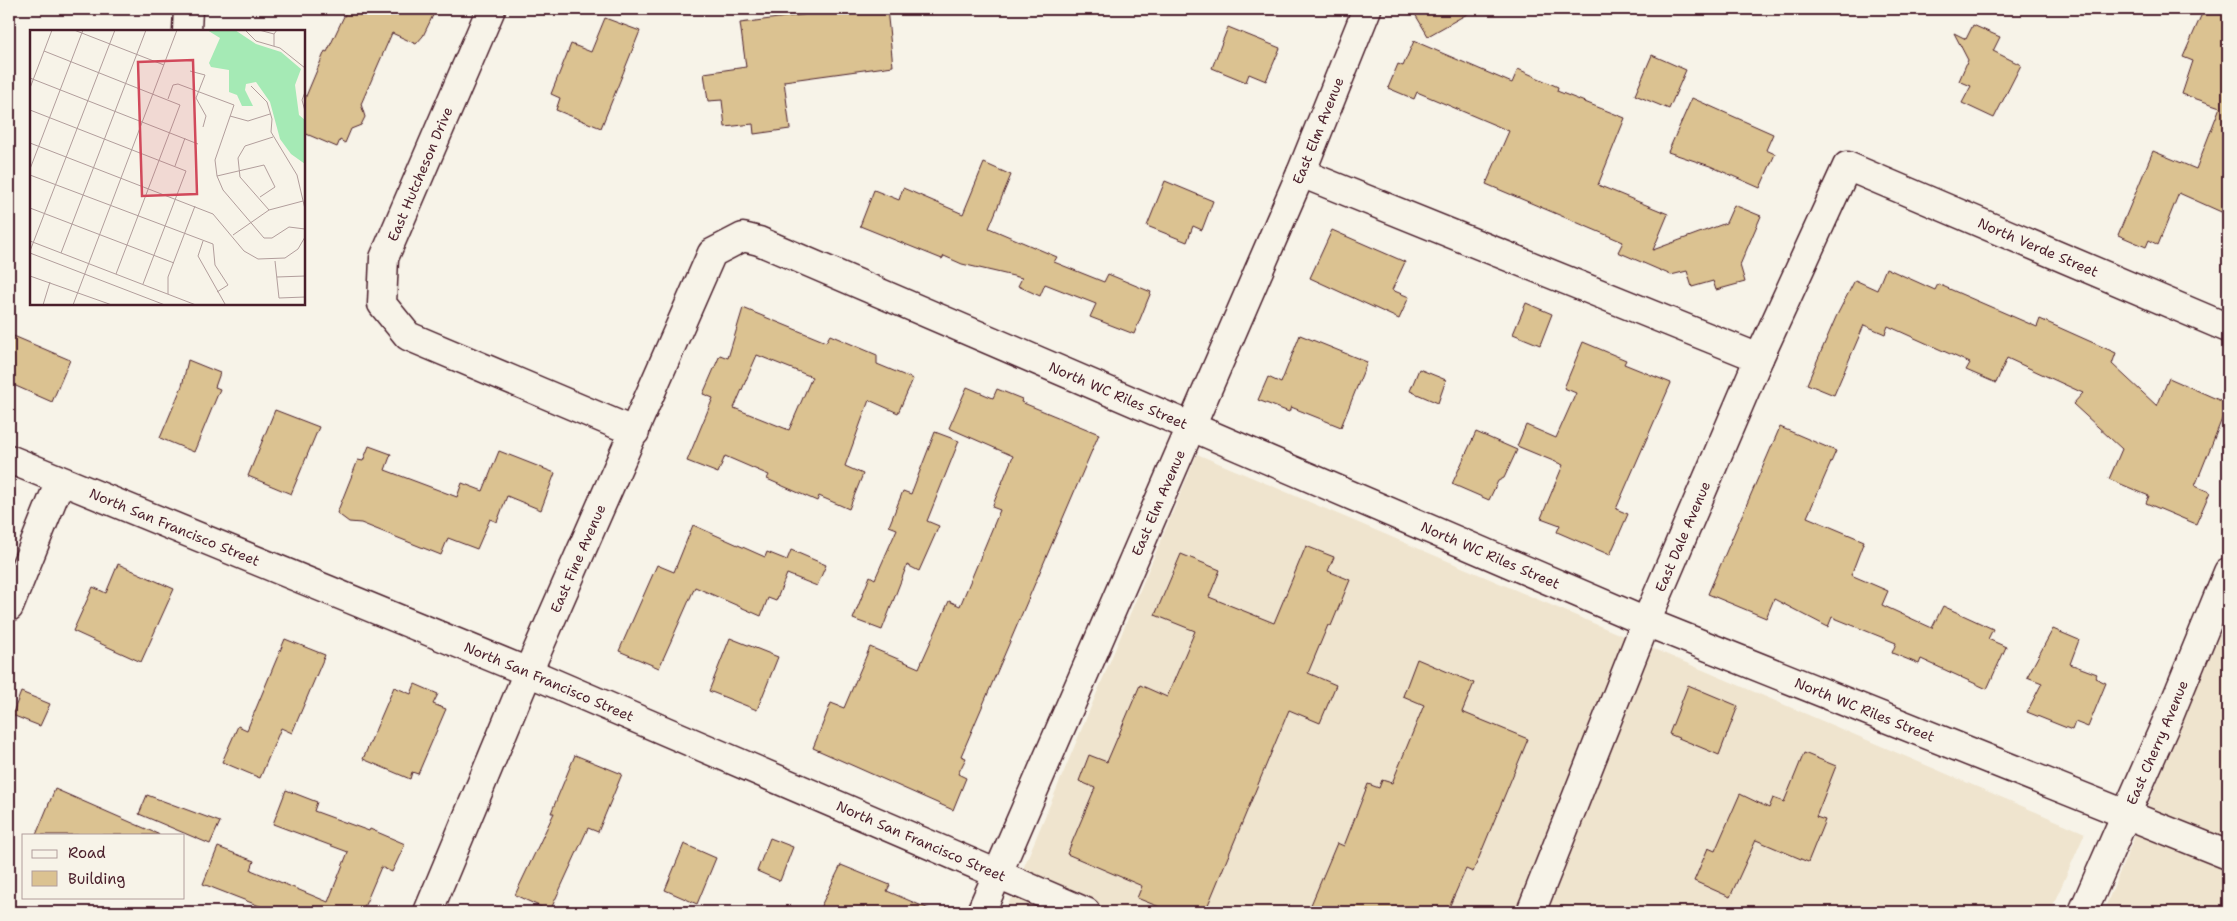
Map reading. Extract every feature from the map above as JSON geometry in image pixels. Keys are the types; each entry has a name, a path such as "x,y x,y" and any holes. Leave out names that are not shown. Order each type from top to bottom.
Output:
{"street":[{"path":"187,30 188,9"},
{"name":"East Hutcheson Drive","path":"491,9 384,258 382,304 408,336 635,432"},
{"name":"East Elm Avenue","path":"981,912 1301,173 1367,9"},
{"name":"North Verde Street","path":"1847,166 2228,328"},
{"name":"East Dale Avenue","path":"1531,912 1646,622 1759,358 1847,166"},
{"path":"1301,173 1759,358"},
{"name":"East Fine Avenue","path":"428,912 528,672 712,253 743,238 759,241"},
{"name":"North WC Riles Street","path":"759,241 1646,622 1949,745 2126,813 2228,855"},
{"name":"North San Francisco Street","path":"9,459 528,672 1086,912"},
{"path":"9,607 60,481"},
{"name":"East Cherry Avenue","path":"2083,912 2228,572"}],"shaded area":[{"path":"1197,454 2085,833 2050,912 1005,912"},
{"path":"2228,614 2228,912 2103,912"}],"building":[{"path":"339,9 436,9 423,36 416,44 392,33 361,104 365,117 361,125 351,129 345,143 340,140 337,147 305,133 305,99 325,51 327,52 346,12"},
{"path":"816,9 887,9 893,66 784,81 790,129 754,134 753,124 725,127 722,100 708,101 704,73 746,67 740,23 817,13"},
{"path":"1412,9 1476,9 1428,36"},
{"path":"2204,9 2228,9 2228,215 2179,193 2158,245 2149,240 2146,247 2118,235 2153,151 2196,169 2220,107 2182,94 2193,61 2183,57"},
{"path":"605,18 640,31 601,128 556,110 560,98 551,94 571,44 591,52"},
{"path":"1973,25 2000,37 1993,51 2021,65 1994,118 1962,103 1971,86 1959,81 1968,60 1954,33 1966,39"},
{"path":"1228,27 1280,48 1266,81 1249,74 1246,82 1212,68"},
{"path":"1414,41 1512,83 1518,69 1558,87 1557,91 1625,118 1598,185 1668,214 1653,250 1726,223 1734,205 1761,216 1740,265 1745,282 1716,290 1713,281 1692,287 1687,271 1671,275 1618,252 1623,242 1486,184 1509,131 1417,92 1414,99 1388,88 1398,64 1403,66"},
{"path":"1652,55 1686,70 1669,109 1635,95"},
{"path":"1692,98 1773,134 1766,150 1775,154 1760,188 1710,166 1668,152"},
{"path":"984,163 1011,175 989,228 1057,257 1054,262 1104,282 1108,274 1151,292 1134,334 1090,317 1096,304 1045,284 1040,296 1018,286 1022,278 962,264 944,256 942,259 860,226 874,190 899,200 903,188 963,214"},
{"path":"1165,181 1213,201 1202,230 1193,226 1187,242 1147,226"},
{"path":"1332,230 1405,262 1392,290 1409,297 1399,319 1310,278"},
{"path":"1886,268 1935,290 1938,284 2037,327 2040,319 2116,353 2112,364 2157,406 2169,378 2228,404 2195,486 2210,492 2196,524 2146,503 2149,496 2109,479 2122,449 2073,404 2083,393 2007,358 1996,383 1966,370 1970,363 1888,326 1885,334 1864,325 1834,395 1807,384 1836,317 1855,280 1877,290"},
{"path":"1526,303 1552,314 1540,345 1513,334"},
{"path":"743,308 826,342 830,335 877,355 877,364 913,379 898,413 869,400 845,466 863,474 849,509 819,496 817,501 767,479 769,475 725,456 718,473 687,461 713,398 703,394 720,355 728,358","holes":["757,355 812,377 789,430 734,408"]},
{"path":"9,334 70,360 52,402 9,383"},
{"path":"1300,335 1367,362 1341,427 1291,407 1289,412 1258,400 1268,377 1281,383"},
{"path":"1583,342 1626,360 1624,364 1671,383 1616,509 1628,514 1610,555 1557,532 1560,525 1541,518 1563,465 1517,446 1526,425 1556,438 1576,393 1564,388"},
{"path":"188,360 220,373 215,387 220,389 194,452 160,438 182,386"},
{"path":"1419,369 1446,380 1438,403 1410,391"},
{"path":"967,387 993,398 997,389 1022,399 1021,402 1099,434 961,756 966,758 958,774 966,778 953,810 813,748 831,703 844,708 870,647 919,668 949,601 960,606 1000,510 992,507 1013,456 949,428"},
{"path":"275,410 319,427 291,494 248,476"},
{"path":"1780,427 1836,451 1807,517 1864,541 1851,575 1888,591 1882,605 1932,628 1943,606 1993,629 1988,639 2006,647 1987,689 1921,659 1919,664 1892,653 1896,643 1832,617 1828,627 1774,599 1766,618 1708,594"},
{"path":"935,432 959,441 927,521 939,526 919,571 907,565 882,630 853,619 870,576 875,579 897,529 889,526 903,491 911,494"},
{"path":"1476,432 1517,450 1504,478 1498,481 1489,500 1452,484"},
{"path":"369,446 391,454 385,470 457,497 462,483 483,491 499,451 555,473 541,510 507,496 497,522 490,519 477,549 448,538 441,555 361,523 349,522 337,513 358,460 363,461"},
{"path":"693,525 765,557 767,552 787,560 791,550 826,565 817,586 787,574 776,601 768,598 761,616 695,587 659,668 619,651 657,565 674,572"},
{"path":"1306,546 1334,557 1328,571 1350,580 1331,626 1328,625 1308,673 1336,685 1320,723 1289,710 1205,912 1172,912 1137,898 1142,886 1067,854 1095,788 1079,781 1089,755 1107,762 1140,685 1167,697 1195,631 1155,615 1181,554 1220,570 1209,597 1274,623"},
{"path":"118,564 174,589 141,662 73,631 93,587 106,593"},
{"path":"2053,629 2079,640 2070,664 2097,674 2095,678 2106,683 2088,727 2075,722 2072,730 2027,712 2042,683 2027,677"},
{"path":"730,638 778,657 757,710 709,691"},
{"path":"285,639 325,655 292,733 281,728 260,778 222,762 238,726 247,730"},
{"path":"1417,659 1474,683 1462,712 1528,739 1473,872 1466,869 1447,912 1308,912 1337,843 1344,846 1368,784 1379,788 1382,780 1392,783 1424,705 1403,696"},
{"path":"415,684 438,694 433,704 446,709 418,774 412,772 410,779 363,759 394,687 411,694"},
{"path":"1688,685 1738,706 1719,755 1669,734"},
{"path":"21,692 50,704 40,726 12,715"},
{"path":"1804,753 1836,766 1816,817 1825,820 1808,862 1756,840 1730,897 1694,881 1708,848 1715,851 1740,794 1769,808 1773,798 1784,802"},
{"path":"575,755 622,774 598,832 588,828 550,911 515,895 554,813 551,813"},
{"path":"55,789 158,834 36,834"},
{"path":"286,790 317,802 314,811 369,831 370,829 405,844 392,872 381,867 362,912 275,912 203,884 218,847 254,861 251,870 328,902 348,852 273,824"},
{"path":"147,795 220,822 210,844 139,814"},
{"path":"770,838 793,847 780,881 757,871"},
{"path":"684,844 716,858 697,904 665,890"},
{"path":"841,865 890,885 887,891 936,912 818,912"}]}
